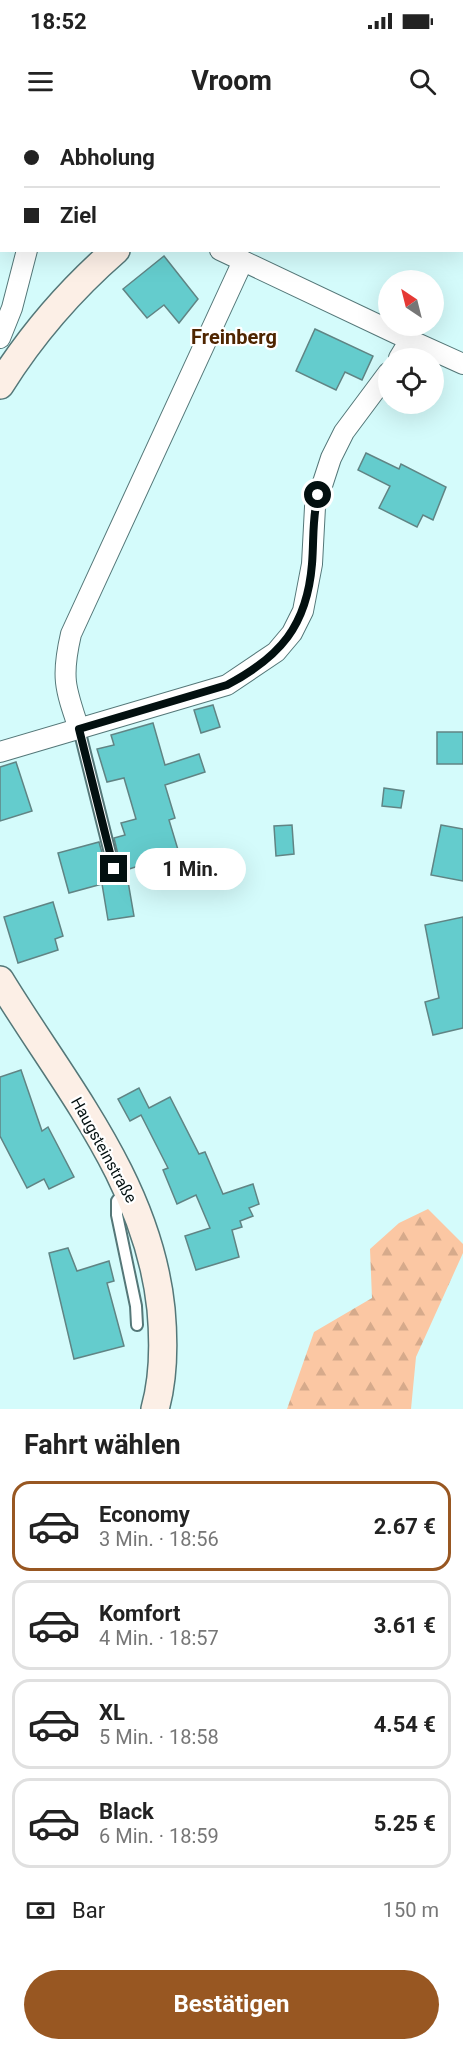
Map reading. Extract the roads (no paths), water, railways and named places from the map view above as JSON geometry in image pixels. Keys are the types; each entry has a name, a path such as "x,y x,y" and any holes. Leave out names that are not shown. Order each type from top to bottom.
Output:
{"main road":[{"path":"0,385 39,327 90,272 114,252"},
{"name":"Haugsteinstraße","path":"0,980 99,1135 129,1189 147,1236 159,1297 163,1332 162,1366 155,1409"}],"street":[{"path":"0,338 12,308 26,252"},
{"path":"223,252 463,364"},
{"path":"79,729 66,692 64,676 71,634 243,261"},
{"path":"405,348 410,340"},
{"path":"0,752 227,685 276,652 292,633 303,611 312,564 315,507 331,458 344,432 378,386"}],"lane":[{"path":"79,729 114,869"},
{"path":"129,1189 121,1193 117,1201 117,1215 137,1325"}],"district":[{"name":"Freinberg","path":"234,337"}]}
